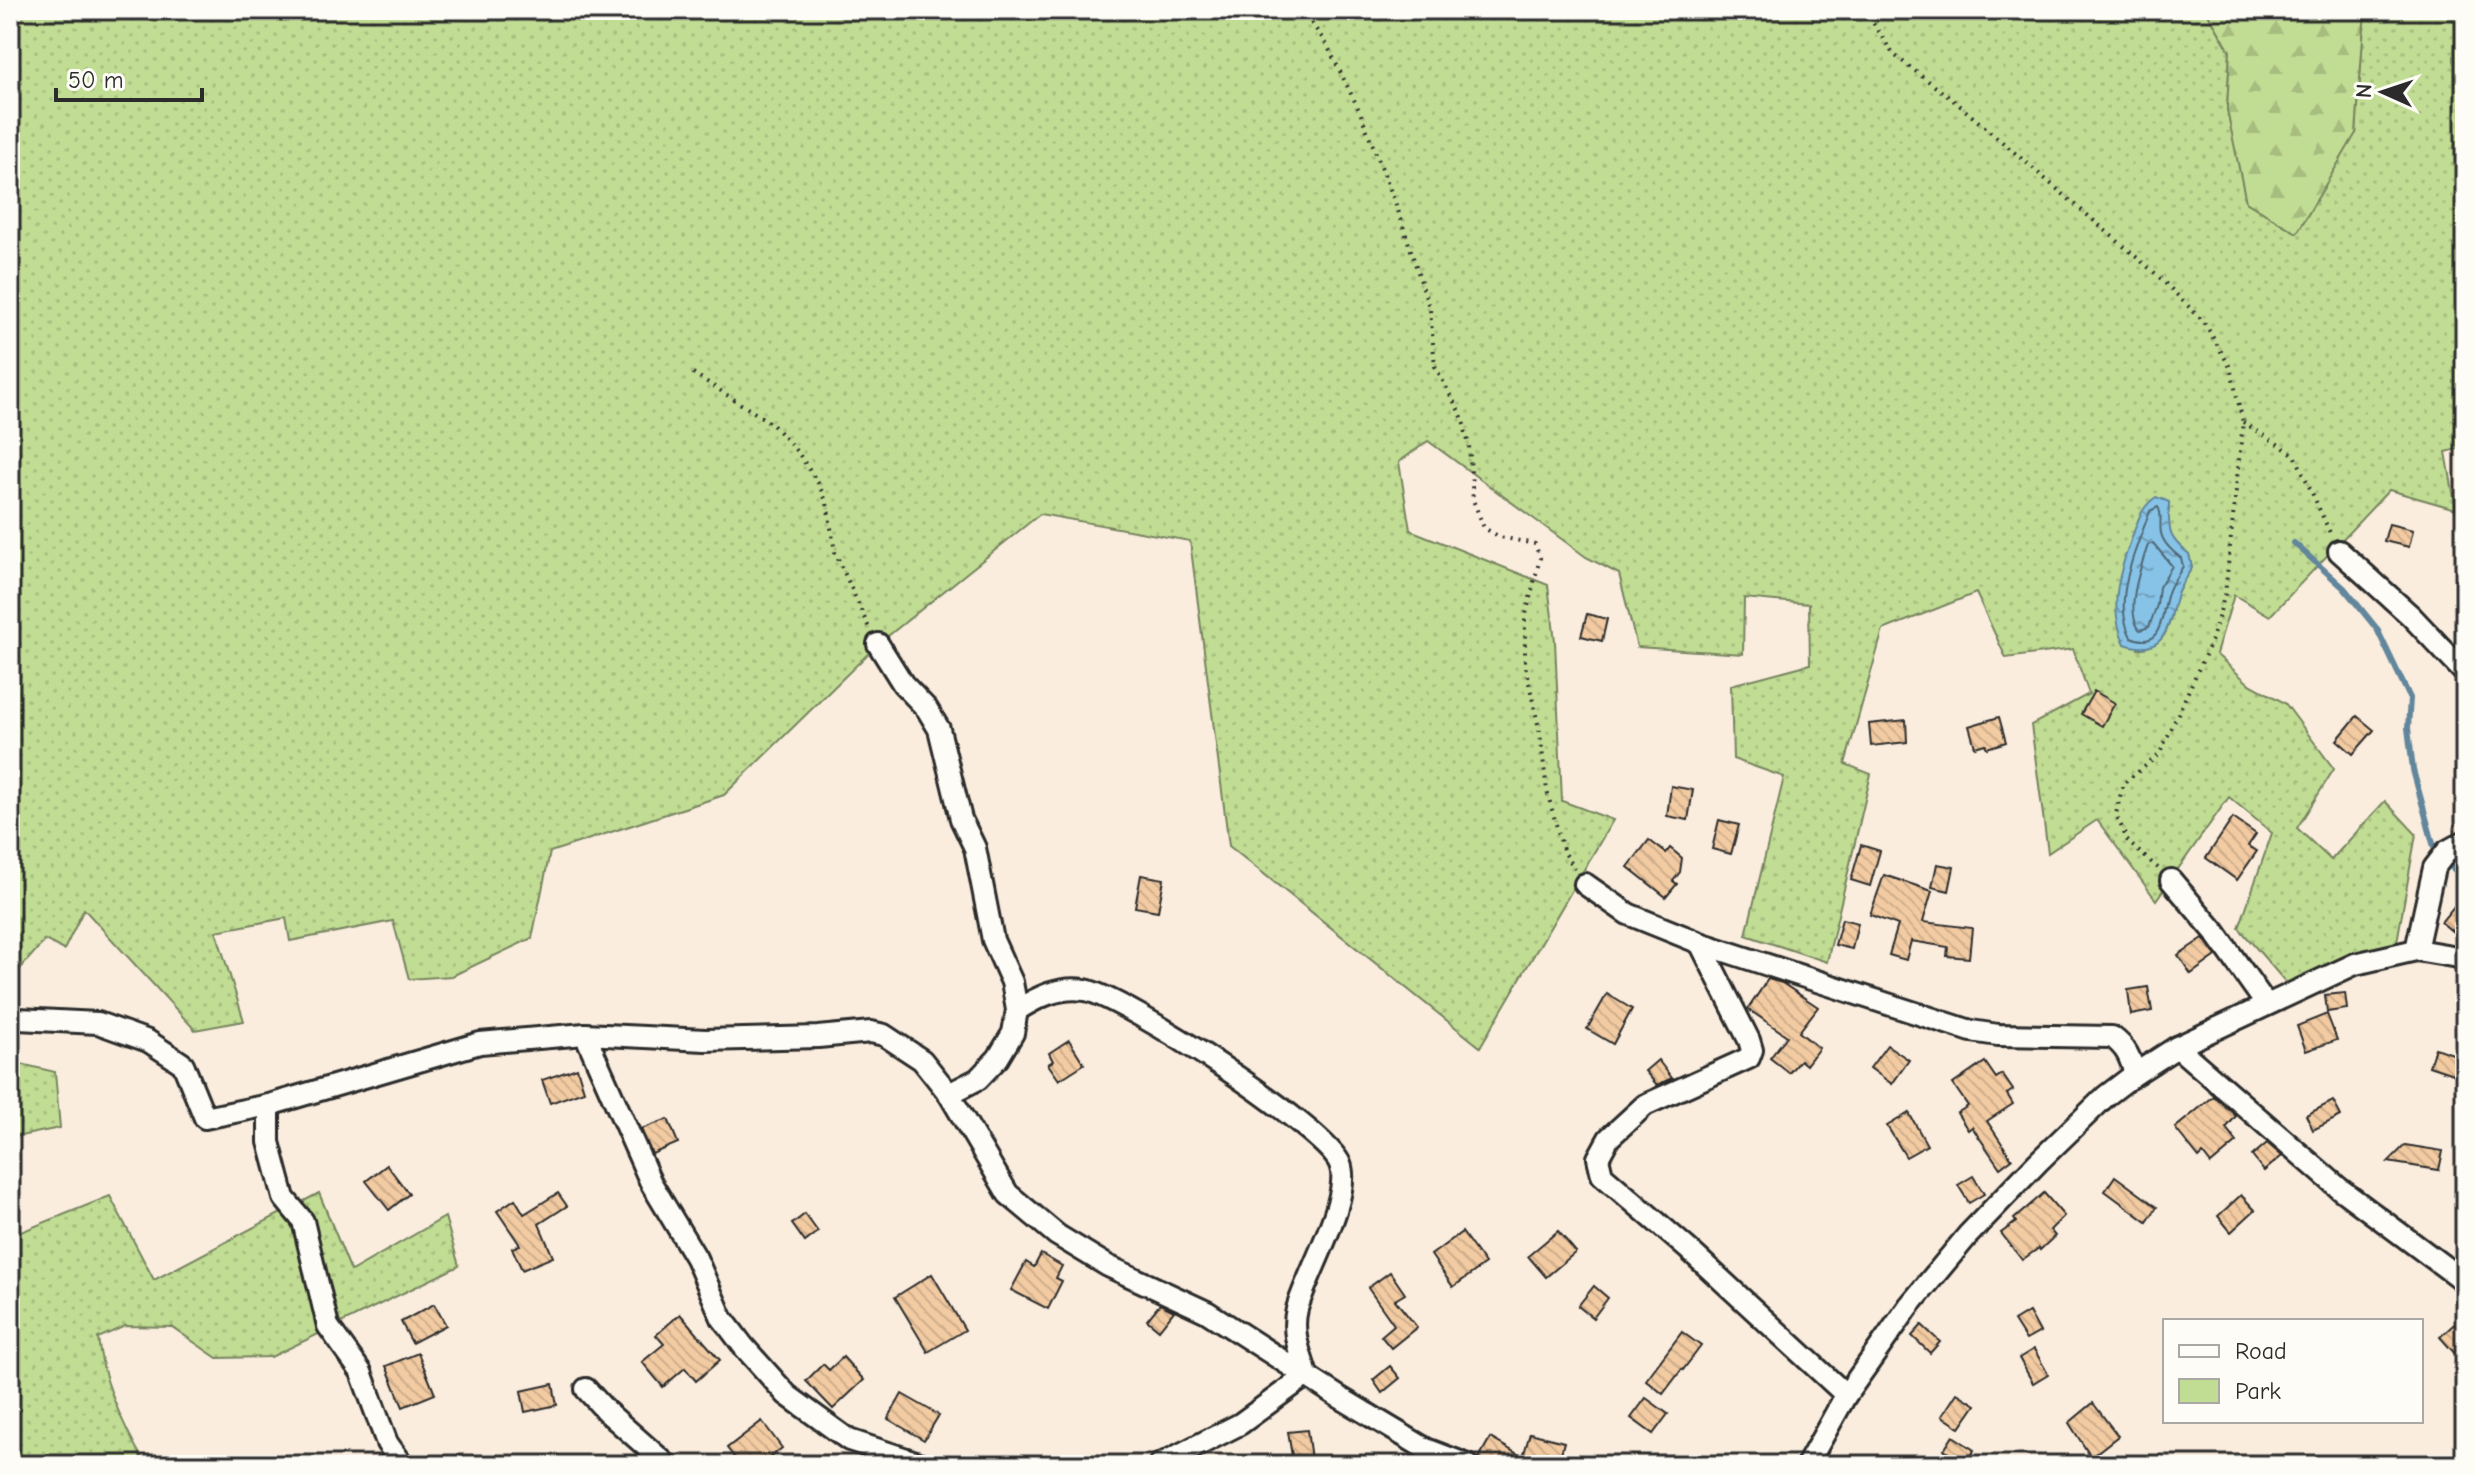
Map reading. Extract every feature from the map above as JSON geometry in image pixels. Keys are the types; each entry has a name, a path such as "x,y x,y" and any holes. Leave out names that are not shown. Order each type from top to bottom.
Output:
{"street":[{"path":"2339,551 2411,616 2465,673"},
{"path":"878,644 903,684 927,709 939,729 961,819 975,848 993,940 1012,982 1017,1010 1013,1033 998,1058 978,1079 949,1094"},
{"path":"2416,950 2434,868 2447,851 2465,841"},
{"path":"2171,880 2215,932 2266,1004"},
{"path":"1585,884 1628,914 1700,943 1971,1031 1998,1035 2112,1037 2123,1045 2135,1074"},
{"path":"1700,943 1749,1040 1752,1050 1749,1058 1645,1105 1609,1138 1598,1158 1602,1175 1688,1249 1846,1395"},
{"path":"1807,1465 1846,1395 1909,1306 1968,1235 2106,1096 2177,1047 2355,964 2416,950 2465,961"},
{"path":"1017,1010 1039,996 1067,989 1089,991 1152,1020 1297,1118 1340,1164 1341,1187 1335,1212 1297,1311 1295,1336 1307,1375"},
{"path":"18,1019 98,1023 148,1041 183,1064 205,1118 269,1105 480,1043 585,1034 705,1040 818,1037 871,1032 884,1035 922,1060 949,1094 1008,1194 1057,1235 1108,1266 1207,1312 1426,1449 1468,1465"},
{"path":"585,1034 651,1183 696,1258 722,1318 744,1347 787,1395 849,1440 925,1465"},
{"path":"2177,1047 2340,1189 2465,1282"},
{"path":"269,1105 269,1142 280,1184 284,1198 303,1221 328,1326 361,1372 387,1443 403,1465"},
{"path":"1159,1465 1240,1424 1307,1375"},
{"path":"586,1389 667,1465"}],"path":[{"path":"1302,10 1326,43 1354,98 1398,210 1430,310 1435,366 1462,417 1469,445 1473,500 1484,528 1500,537 1535,544 1540,558 1525,618 1525,665 1540,733 1547,791 1563,850 1585,884"},
{"path":"1865,10 1893,54 1958,104 2145,264 2204,322 2230,367 2243,422 2225,594 2211,642 2159,755 2123,784 2116,814 2128,842 2171,880"},
{"path":"693,373 772,424 799,454 827,503 835,552 878,644"},
{"path":"2243,422 2295,455 2339,551"}],"green space":[{"path":"10,10 2206,10 2230,51 2227,110 2356,133 2365,10 2465,10 2465,447 2446,452 2456,509 2389,490 2270,616 2234,595 2216,654 2248,683 2285,703 2334,769 2297,828 2331,860 2385,801 2416,834 2397,942 2294,992 2239,928 2272,833 2229,797 2156,900 2097,820 2048,853 2031,725 2089,694 2073,649 2006,658 1976,593 1883,630 1845,764 1871,774 1827,962 1746,935 1784,777 1733,759 1731,685 1810,664 1809,604 1744,598 1743,654 1637,647 1619,574 1586,557 1428,441 1399,462 1410,530 1548,585 1555,641 1562,801 1613,820 1480,1047 1229,846 1190,541 1040,514 878,644 724,795 550,852 532,938 452,976 409,979 393,921 290,941 286,918 216,931 244,1021 195,1030 84,909 64,950 45,940 12,978 21,1064 55,1072 60,1128 10,1138","holes":["2169,502 2170,532 2189,554 2192,568 2178,589 2162,638 2149,647 2138,649"]},
{"path":"2206,10 2365,10 2356,133 2297,233 2246,202 2227,110 2230,51"},
{"path":"319,1193 351,1271 445,1217 459,1266 271,1357 217,1358 172,1327 125,1326 98,1338 104,1371 115,1404 146,1465 10,1465 10,1213 16,1234 110,1196 154,1280"}],"water":[{"path":"2156,497 2169,502 2170,532 2189,554 2192,568 2178,590 2162,637 2149,647 2138,647 2125,644 2120,631 2117,592 2138,521 2146,506"}],"building":[{"path":"2389,524 2413,530 2409,547 2384,541"},
{"path":"1587,614 1607,619 1602,641 1581,636"},
{"path":"2094,691 2115,703 2102,726 2081,714"},
{"path":"2357,716 2374,730 2353,754 2337,740"},
{"path":"1999,717 2006,742 1987,748 1985,744 1975,747 1969,726"},
{"path":"1906,720 1907,742 1871,746 1869,724"},
{"path":"1671,786 1693,790 1688,820 1667,816"},
{"path":"2233,818 2256,834 2248,846 2257,851 2237,880 2206,858"},
{"path":"1719,820 1739,825 1731,854 1712,849"},
{"path":"1649,840 1666,853 1670,848 1682,858 1680,872 1673,881 1677,884 1666,897 1628,867"},
{"path":"1861,845 1880,851 1870,886 1851,880"},
{"path":"1937,864 1954,867 1949,891 1932,887"},
{"path":"1141,875 1164,879 1158,911 1135,907"},
{"path":"1884,875 1932,891 1923,922 1972,928 1969,958 1947,956 1948,947 1911,941 1906,960 1889,955 1898,925 1870,915"},
{"path":"2465,893 2465,942 2441,922"},
{"path":"1842,919 1858,923 1852,949 1835,945"},
{"path":"2203,938 2216,956 2191,974 2178,955"},
{"path":"1768,979 1782,983 1818,1007 1799,1032 1819,1048 1806,1065 1800,1060 1789,1073 1770,1058 1787,1036 1748,1009"},
{"path":"2148,987 2152,1011 2131,1015 2128,990"},
{"path":"2345,993 2347,1009 2327,1012 2325,995"},
{"path":"1607,994 1632,1009 1613,1044 1587,1029"},
{"path":"2327,1014 2337,1040 2306,1051 2297,1026"},
{"path":"1069,1040 1084,1064 1059,1080 1048,1064 1053,1061 1049,1053"},
{"path":"1887,1045 1909,1060 1892,1084 1870,1068"},
{"path":"2435,1048 2465,1058 2465,1078 2429,1066"},
{"path":"1658,1060 1672,1078 1657,1085 1645,1071"},
{"path":"1985,1062 1996,1078 2002,1074 2013,1090 2007,1094 2013,1104 1987,1121 2012,1159 2000,1168 1972,1127 1968,1130 1957,1113 1968,1106 1953,1084"},
{"path":"577,1068 584,1091 550,1103 542,1080"},
{"path":"2214,1096 2236,1116 2226,1128 2237,1142 2211,1164 2203,1154 2199,1158 2175,1128"},
{"path":"2333,1101 2341,1116 2313,1130 2306,1115"},
{"path":"1909,1113 1927,1145 1906,1157 1887,1126"},
{"path":"668,1119 678,1143 652,1154 641,1129"},
{"path":"2267,1143 2282,1156 2264,1171 2252,1156"},
{"path":"2405,1145 2443,1151 2439,1170 2388,1162"},
{"path":"387,1165 409,1194 389,1210 366,1181"},
{"path":"1973,1176 1984,1194 1969,1203 1958,1185"},
{"path":"2115,1176 2157,1207 2147,1222 2105,1191"},
{"path":"558,1193 567,1206 539,1224 553,1257 522,1270 512,1248 520,1245 497,1211 515,1199 524,1214"},
{"path":"2044,1193 2064,1216 2050,1230 2055,1236 2040,1250 2022,1260 2001,1233"},
{"path":"2241,1195 2255,1210 2231,1232 2218,1216"},
{"path":"805,1214 818,1232 805,1242 792,1224"},
{"path":"1558,1231 1576,1252 1546,1277 1528,1256"},
{"path":"1462,1232 1485,1264 1453,1287 1431,1255"},
{"path":"1041,1254 1062,1266 1056,1278 1062,1281 1048,1309 1011,1290 1026,1262 1034,1267"},
{"path":"1390,1272 1405,1294 1395,1300 1417,1327 1391,1348 1381,1336 1394,1325 1368,1288"},
{"path":"932,1274 965,1330 928,1352 895,1297"},
{"path":"1594,1286 1608,1298 1593,1318 1578,1306"},
{"path":"434,1304 446,1325 412,1343 401,1322"},
{"path":"1160,1304 1174,1311 1159,1330 1147,1320"},
{"path":"2029,1312 2040,1332 2026,1340 2014,1321"},
{"path":"680,1314 720,1360 696,1381 685,1368 663,1387 642,1362 664,1344 656,1335"},
{"path":"2465,1314 2465,1365 2440,1337"},
{"path":"1922,1325 1940,1342 1930,1353 1912,1336"},
{"path":"1682,1332 1701,1346 1663,1394 1646,1380"},
{"path":"2034,1349 2048,1374 2033,1383 2019,1358"},
{"path":"418,1353 435,1394 403,1407 386,1366"},
{"path":"843,1357 864,1380 833,1409 806,1381 823,1364 829,1370"},
{"path":"1390,1366 1400,1378 1382,1393 1373,1380"},
{"path":"553,1384 557,1405 525,1412 521,1391"},
{"path":"1957,1393 1976,1405 1960,1428 1942,1416"},
{"path":"902,1394 939,1415 924,1440 888,1419"},
{"path":"1646,1398 1668,1414 1653,1434 1631,1418"},
{"path":"2093,1403 2118,1436 2091,1457 2069,1423"},
{"path":"762,1421 782,1448 760,1465 740,1465 727,1448"},
{"path":"1307,1430 1311,1459 1293,1462 1288,1432"},
{"path":"1530,1433 1564,1442 1558,1465 1491,1465 1479,1458 1490,1438 1523,1457"},
{"path":"1953,1436 1974,1450 1964,1464 1944,1450"}],"waterway":[{"path":"2294,543 2344,588 2377,629 2410,698 2408,728 2413,770 2434,847"},
{"path":"2446,863 2465,878"}]}
